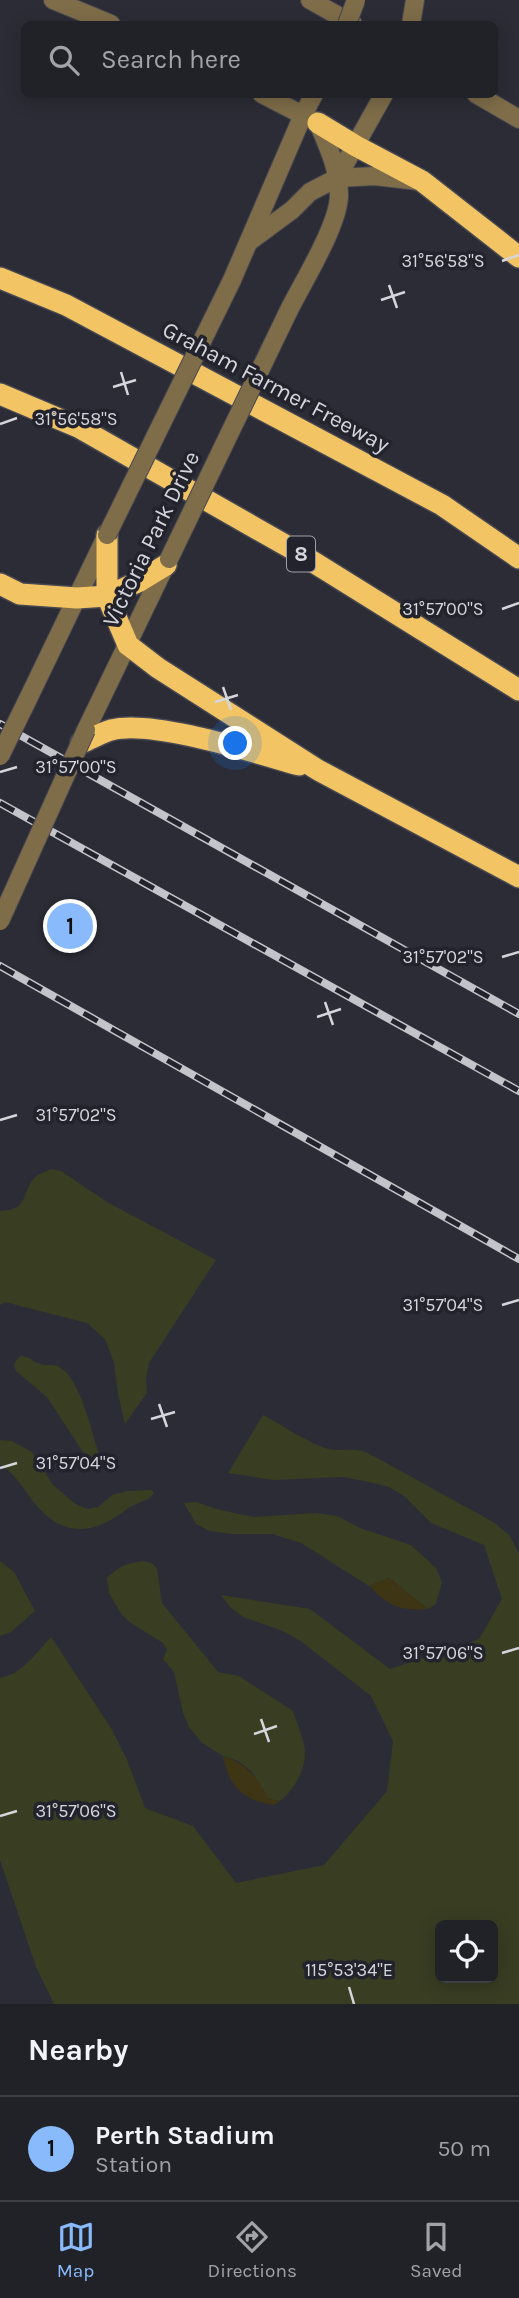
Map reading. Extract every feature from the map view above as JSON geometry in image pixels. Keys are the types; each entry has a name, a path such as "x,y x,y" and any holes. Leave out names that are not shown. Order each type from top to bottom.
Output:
{"highway":[{"path":"311,119 422,181 519,257"},
{"name":"Graham Farmer Freeway","path":"0,278 66,305 442,505 519,558"},
{"name":"8","path":"0,394 78,427 295,550 519,690"},
{"path":"107,535 107,596 128,645 159,668 318,769 519,877"},
{"path":"0,584 20,594 77,598 107,596 166,565"},
{"path":"88,736 113,730 149,729 198,738 318,769"}],"street":[{"path":"52,0 104,21"},
{"path":"310,0 348,21"},
{"path":"348,21 356,0"},
{"path":"411,21 415,0"},
{"path":"270,98 311,119"},
{"path":"250,241 311,119 314,98"},
{"path":"337,178 382,98"},
{"path":"483,98 519,119"},
{"name":"Victoria Park Drive","path":"0,921 166,565 328,234 339,198 337,178 332,157 311,119"},
{"name":"Victoria Park Drive","path":"0,756 250,241 292,210 310,192 337,178 375,176 422,181"}],"green space":[{"path":"52,1169 61,1171 107,1202 216,1260 149,1363 147,1393 125,1424 114,1363 105,1339 87,1323 5,1302 0,1305 0,1211 19,1206 34,1179"},
{"path":"21,1356 43,1365 58,1366 66,1372 79,1393 100,1457 93,1459 83,1452 47,1397 16,1371 14,1365"},
{"path":"263,1415 322,1447 368,1453 495,1523 509,1535 519,1553 519,2004 54,2004 36,1967 0,1860 0,1678 22,1667 51,1637 111,1728 128,1762 145,1808 193,1826 236,1883 324,1865 387,1791 393,1741 371,1696 302,1642 283,1631 243,1617 230,1607 221,1595 310,1609 390,1669 479,1639 502,1599 484,1545 431,1523 404,1496 389,1487 343,1477 273,1480 228,1473"},
{"path":"0,1440 12,1441 32,1452 53,1485 74,1503 87,1509 98,1507 112,1495 127,1491 152,1490 154,1493 103,1524 92,1528 69,1528 47,1516 16,1478 0,1465"},
{"path":"196,1502 254,1517 316,1513 337,1516 360,1528 411,1545 436,1568 442,1582 436,1604 428,1609 389,1578 369,1586 301,1543 272,1534 209,1531 196,1524 184,1503"},
{"path":"0,1561 14,1572 35,1611 11,1632 0,1636"},
{"path":"144,1561 153,1564 157,1569 162,1603 218,1672 239,1676 293,1711 305,1754 297,1780 280,1801 269,1799 251,1771 238,1761 223,1756 202,1743 189,1727 183,1713 174,1672 163,1659 167,1650 163,1643 122,1615 109,1593 107,1578 111,1574 124,1566"}],"sand":[{"path":"389,1578 428,1609 395,1606 369,1586"},
{"path":"223,1756 239,1763 250,1772 269,1799 280,1801 274,1805 263,1803 239,1790 229,1776"}],"railway":[{"path":"0,724 519,1014"},
{"path":"0,803 519,1091"},
{"path":"0,966 519,1259"}],"place":[{"name":"Perth Stadium","path":"70,926"}]}
